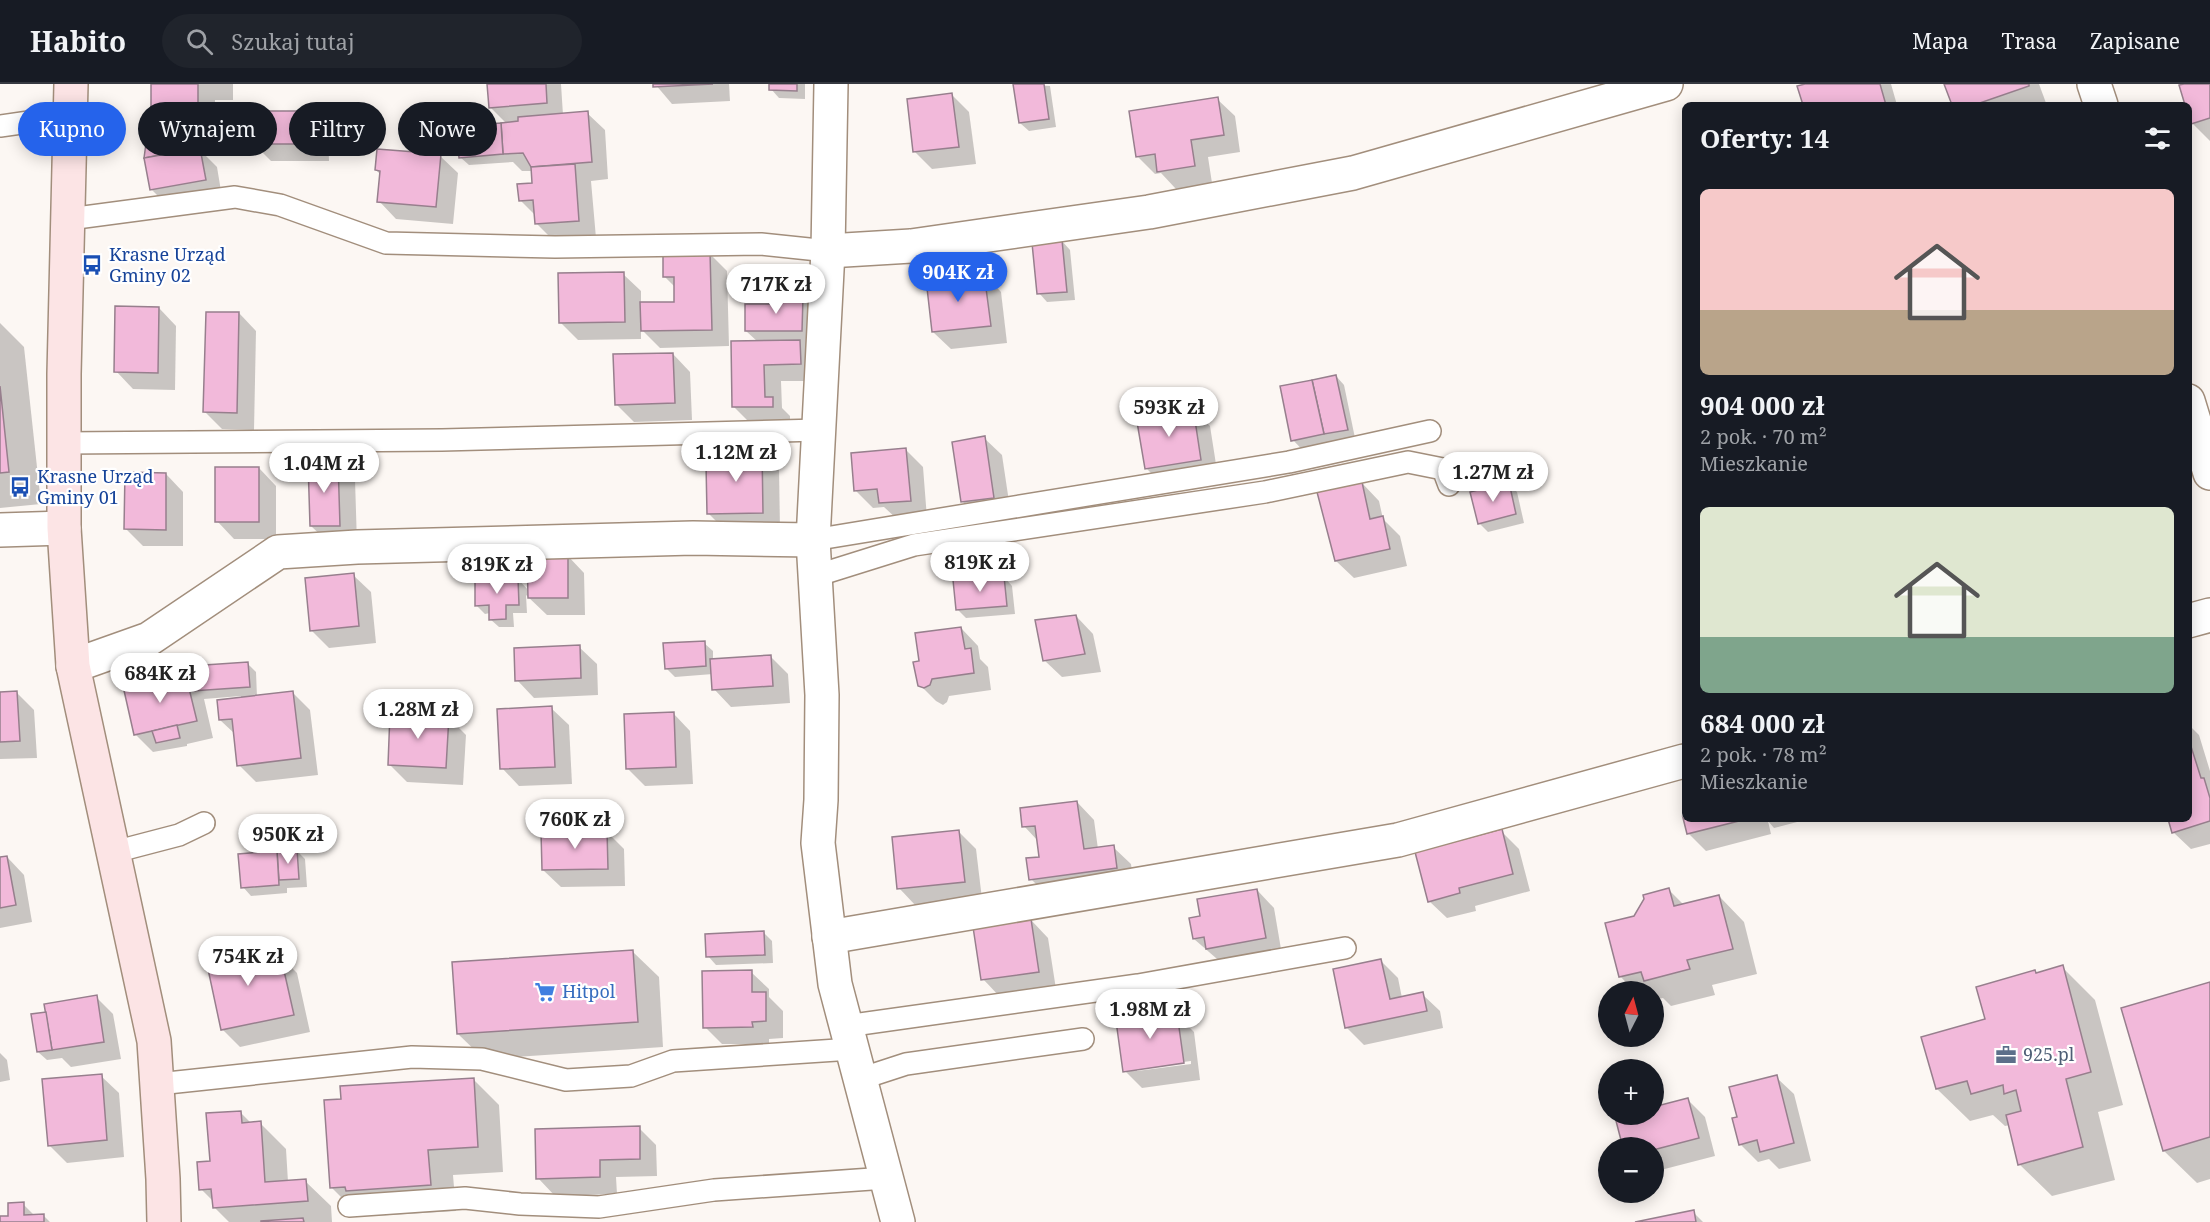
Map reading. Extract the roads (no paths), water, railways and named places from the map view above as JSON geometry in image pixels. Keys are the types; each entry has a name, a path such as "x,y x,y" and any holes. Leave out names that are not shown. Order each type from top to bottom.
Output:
{"street":[{"path":"831,84 828,251 813,540 822,694 821,800 818,843 835,984 898,1222"},
{"path":"828,251 911,246 1149,212 1353,173 1666,84"},
{"path":"2094,84 2099,102"},
{"path":"70,100 64,528 73,666 154,1041 164,1222"},
{"path":"2192,414 2210,473"},
{"path":"0,530 64,528"},
{"path":"73,666 149,639 278,552 357,547 693,538 813,540"},
{"path":"2192,620 2210,615"},
{"path":"829,937 1398,840 1682,762"}],"lane":[{"path":"0,126 70,100"},
{"path":"69,219 235,198 280,205 386,243 555,247 761,244 828,251"},
{"path":"64,443 442,440 818,430"},
{"path":"813,540 1289,462 1430,431"},
{"path":"815,576 914,545 1265,492 1408,462 1443,469 1449,485"},
{"path":"114,852 179,834 204,823"},
{"path":"158,1084 412,1057 483,1059 566,1080 631,1076 673,1061 853,1051 1138,985 1345,948"},
{"path":"853,1051 906,1064 1083,1039"},
{"path":"349,1206 465,1198 520,1204 599,1207 714,1190 886,1178"}],"place":[{"name":"Krasne Urząd Gminy 02","path":"92,265"},
{"name":"Krasne Urząd Gminy 01","path":"20,487"},
{"name":"Hitpol","path":"545,992"},
{"name":"925.pl","path":"2006,1055"}]}
